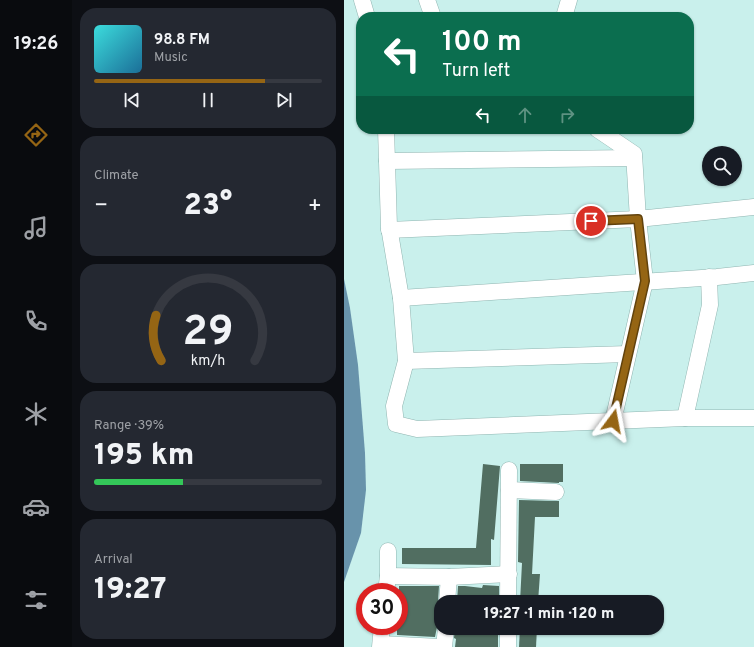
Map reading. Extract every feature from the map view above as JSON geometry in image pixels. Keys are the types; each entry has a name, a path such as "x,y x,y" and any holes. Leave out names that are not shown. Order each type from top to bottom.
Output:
{"street":[{"path":"362,0 366,12"},
{"path":"427,0 431,12"},
{"path":"565,12 569,0"},
{"path":"386,134 390,230 401,298 406,361 394,406 396,424 417,429 685,418 754,418"},
{"path":"604,134 634,154 638,219 645,281 613,421"},
{"path":"387,162 634,158"},
{"path":"390,230 638,219 754,207"},
{"path":"401,298 754,273"},
{"path":"685,418 710,305 709,277"},
{"path":"406,361 628,354"},
{"path":"508,595 509,470"},
{"path":"509,490 556,492"},
{"path":"387,583 388,551"},
{"path":"388,576 449,577 509,574"},
{"path":"448,595 449,577"},
{"path":"381,635 380,646 439,647"},
{"path":"444,647 445,635"},
{"path":"508,635 508,647"}],"water":[{"path":"344,279 350,308 358,365 365,453 366,490 361,533 344,582"}],"building":[{"path":"483,464 500,466 494,540 491,539 491,565 402,564 402,548 476,548"},
{"path":"520,464 563,464 563,482 520,481"},
{"path":"519,500 559,501 559,517 535,517 532,574 540,574 538,595 520,595 522,563 518,562"},
{"path":"483,585 499,586 499,595 457,595 458,586 482,588"},
{"path":"408,586 439,586 439,595 434,595 435,637 397,635 408,635"},
{"path":"454,635 498,635 498,647 455,647 456,639 454,638"},
{"path":"520,635 537,635 536,647 519,647"}],"route":[{"path":"591,221 638,219 645,281 613,421"}]}
